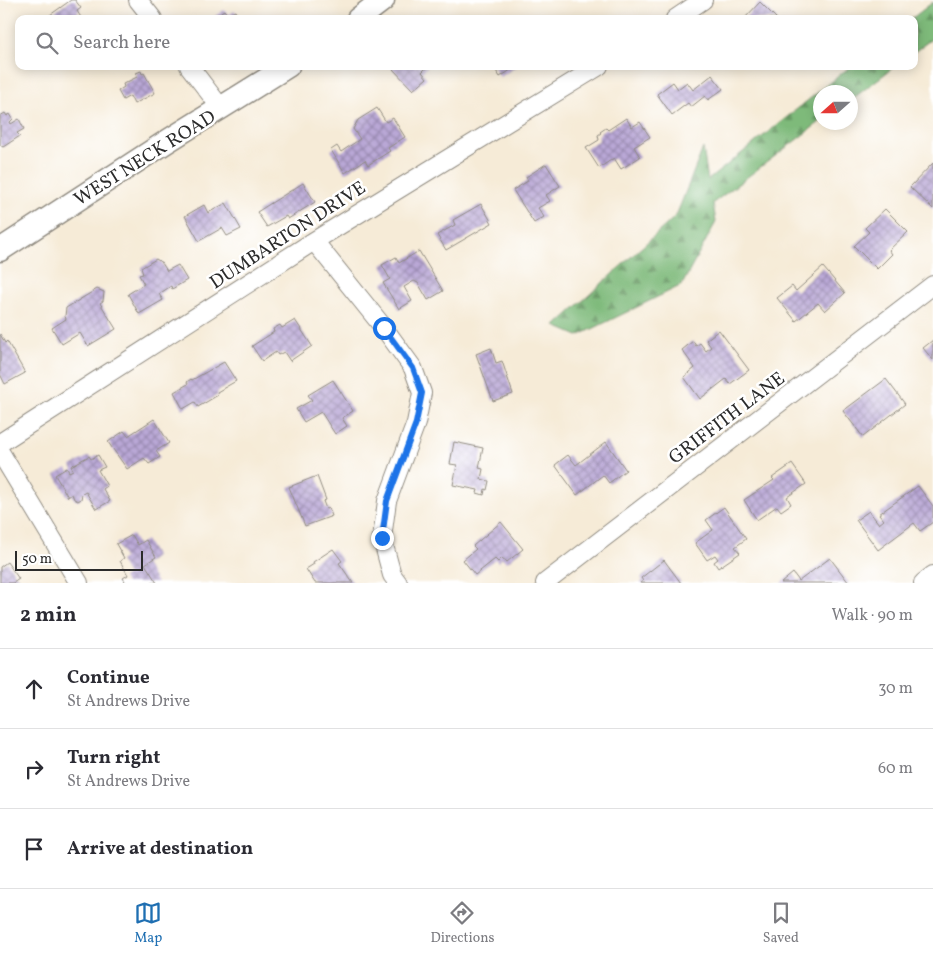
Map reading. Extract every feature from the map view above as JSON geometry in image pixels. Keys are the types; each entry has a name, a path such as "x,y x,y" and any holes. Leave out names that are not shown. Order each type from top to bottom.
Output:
{"street":[{"path":"138,0 150,15"},
{"path":"363,15 383,0"},
{"path":"682,15 703,0"},
{"path":"192,70 222,108"},
{"name":"WEST NECK ROAD","path":"0,250 166,142 282,70"},
{"name":"DUMBARTON DRIVE","path":"0,443 314,241 592,70"},
{"path":"314,241 413,368 422,393 416,423 387,501 382,538 392,575 398,583"},
{"name":"GRIFFITH LANE","path":"545,583 933,285"},
{"path":"0,452 79,583"},
{"path":"923,583 933,575"}],"green space":[{"path":"933,2 933,38 918,49 918,15 916,15"},
{"path":"846,70 890,70 858,95 858,85 827,85"},
{"path":"813,96 813,127 713,203 716,222 682,285 578,336 555,326 676,216 703,148 708,180"}],"building":[{"path":"71,0 75,0 81,8 77,11 80,15 50,15"},
{"path":"760,2 773,15 748,15"},
{"path":"224,10 228,15 216,15"},
{"path":"235,11 238,15 228,15"},
{"path":"394,70 424,70 422,72 427,78 413,90"},
{"path":"496,70 511,70 500,77"},
{"path":"141,71 155,93 134,104 130,96 123,100 118,91 124,87 123,84 137,77 136,73"},
{"path":"712,75 723,89 708,100 705,96 691,107 688,103 672,115 657,94 673,82 678,89 687,82 693,90"},
{"path":"377,108 386,122 393,118 405,137 388,148 390,151 368,165 365,160 345,173 331,150 337,146 341,152 360,139 353,129 358,120"},
{"path":"5,113 7,116 10,114 13,119 10,122 11,124 19,119 24,129 17,133 20,136 3,147 0,145 0,116"},
{"path":"626,118 632,127 640,122 650,137 634,147 640,157 621,169 614,158 599,168 586,148 599,140 598,135 600,132 606,128 608,130"},
{"path":"933,163 933,209 910,187"},
{"path":"546,164 560,186 546,195 550,201 538,208 544,217 534,223 513,190 528,181 526,177"},
{"path":"303,183 315,202 288,219 286,216 267,227 257,212"},
{"path":"226,203 241,229 227,236 222,228 199,241 185,216 204,205 208,213"},
{"path":"481,204 492,223 446,250 437,235 455,225 453,220"},
{"path":"885,209 908,232 889,250 892,254 877,269 854,246 869,232 865,228"},
{"path":"419,251 443,291 428,300 418,283 414,281 404,287 412,301 399,309 383,283 390,279 382,265 396,257 399,263"},
{"path":"156,259 162,263 167,271 178,265 187,280 172,289 171,286 159,294 163,300 139,314 128,294 144,284 139,275 143,274 141,268"},
{"path":"823,267 845,293 825,311 818,303 796,321 777,298 792,286 796,291"},
{"path":"97,289 104,292 103,301 100,303 116,329 88,346 80,333 62,344 52,328 66,319 66,308"},
{"path":"295,320 312,346 290,361 284,352 278,355 276,352 262,361 252,346 274,332 273,329 280,325 282,328"},
{"path":"719,330 749,370 730,384 726,379 700,399 684,377 695,368 682,350 693,341 696,346 700,343 706,351 711,347 706,340"},
{"path":"0,334 5,343 7,341 25,373 5,384 0,374"},
{"path":"933,340 933,360 923,348"},
{"path":"491,348 496,363 502,361 513,394 493,401 476,354"},
{"path":"224,362 236,381 217,392 218,395 198,407 195,402 183,409 174,392 188,384 187,382 191,379"},
{"path":"886,379 905,404 863,437 843,411"},
{"path":"333,380 353,411 342,418 347,426 335,434 321,412 304,422 296,409 312,400 308,395"},
{"path":"154,419 169,443 156,451 160,457 149,464 144,458 127,469 108,442 124,431 128,436"},
{"path":"454,442 483,448 479,468 483,469 481,479 489,481 484,495 477,493 478,490 453,485 457,465 450,464"},
{"path":"606,442 626,470 609,483 603,475 577,495 555,465 568,455 576,465"},
{"path":"98,455 105,467 98,470 107,486 103,489 110,501 96,509 86,492 82,494 81,499 78,501 74,499 72,494 68,497 55,475 67,468 69,472 73,470 71,466 89,456 91,459"},
{"path":"792,464 806,484 787,497 791,504 781,511 777,506 757,520 744,500 774,480 772,478"},
{"path":"317,476 326,500 323,501 326,509 329,508 332,516 305,526 289,487"},
{"path":"918,486 933,506 933,522 920,531 914,523 878,550 856,520 869,511 879,524 884,520 879,514"},
{"path":"724,507 746,539 735,547 740,553 718,568 714,562 718,559 715,555 707,560 695,543 713,530 706,520"},
{"path":"501,522 523,549 507,562 502,558 498,562 495,559 475,575 463,560 476,549 473,546"},
{"path":"132,535 138,545 146,540 156,557 145,564 157,583 126,583 123,578 128,575 120,561 124,558 116,544"},
{"path":"333,549 342,561 339,563 353,583 315,583 306,569"},
{"path":"830,558 849,583 781,583 793,573 799,581"},
{"path":"664,560 681,583 640,583 643,581 641,578"},
{"path":"7,562 19,579 13,583 0,583 0,567"}],"route":[{"path":"382,538 387,501 416,423 422,393 413,368 384,328"}]}
